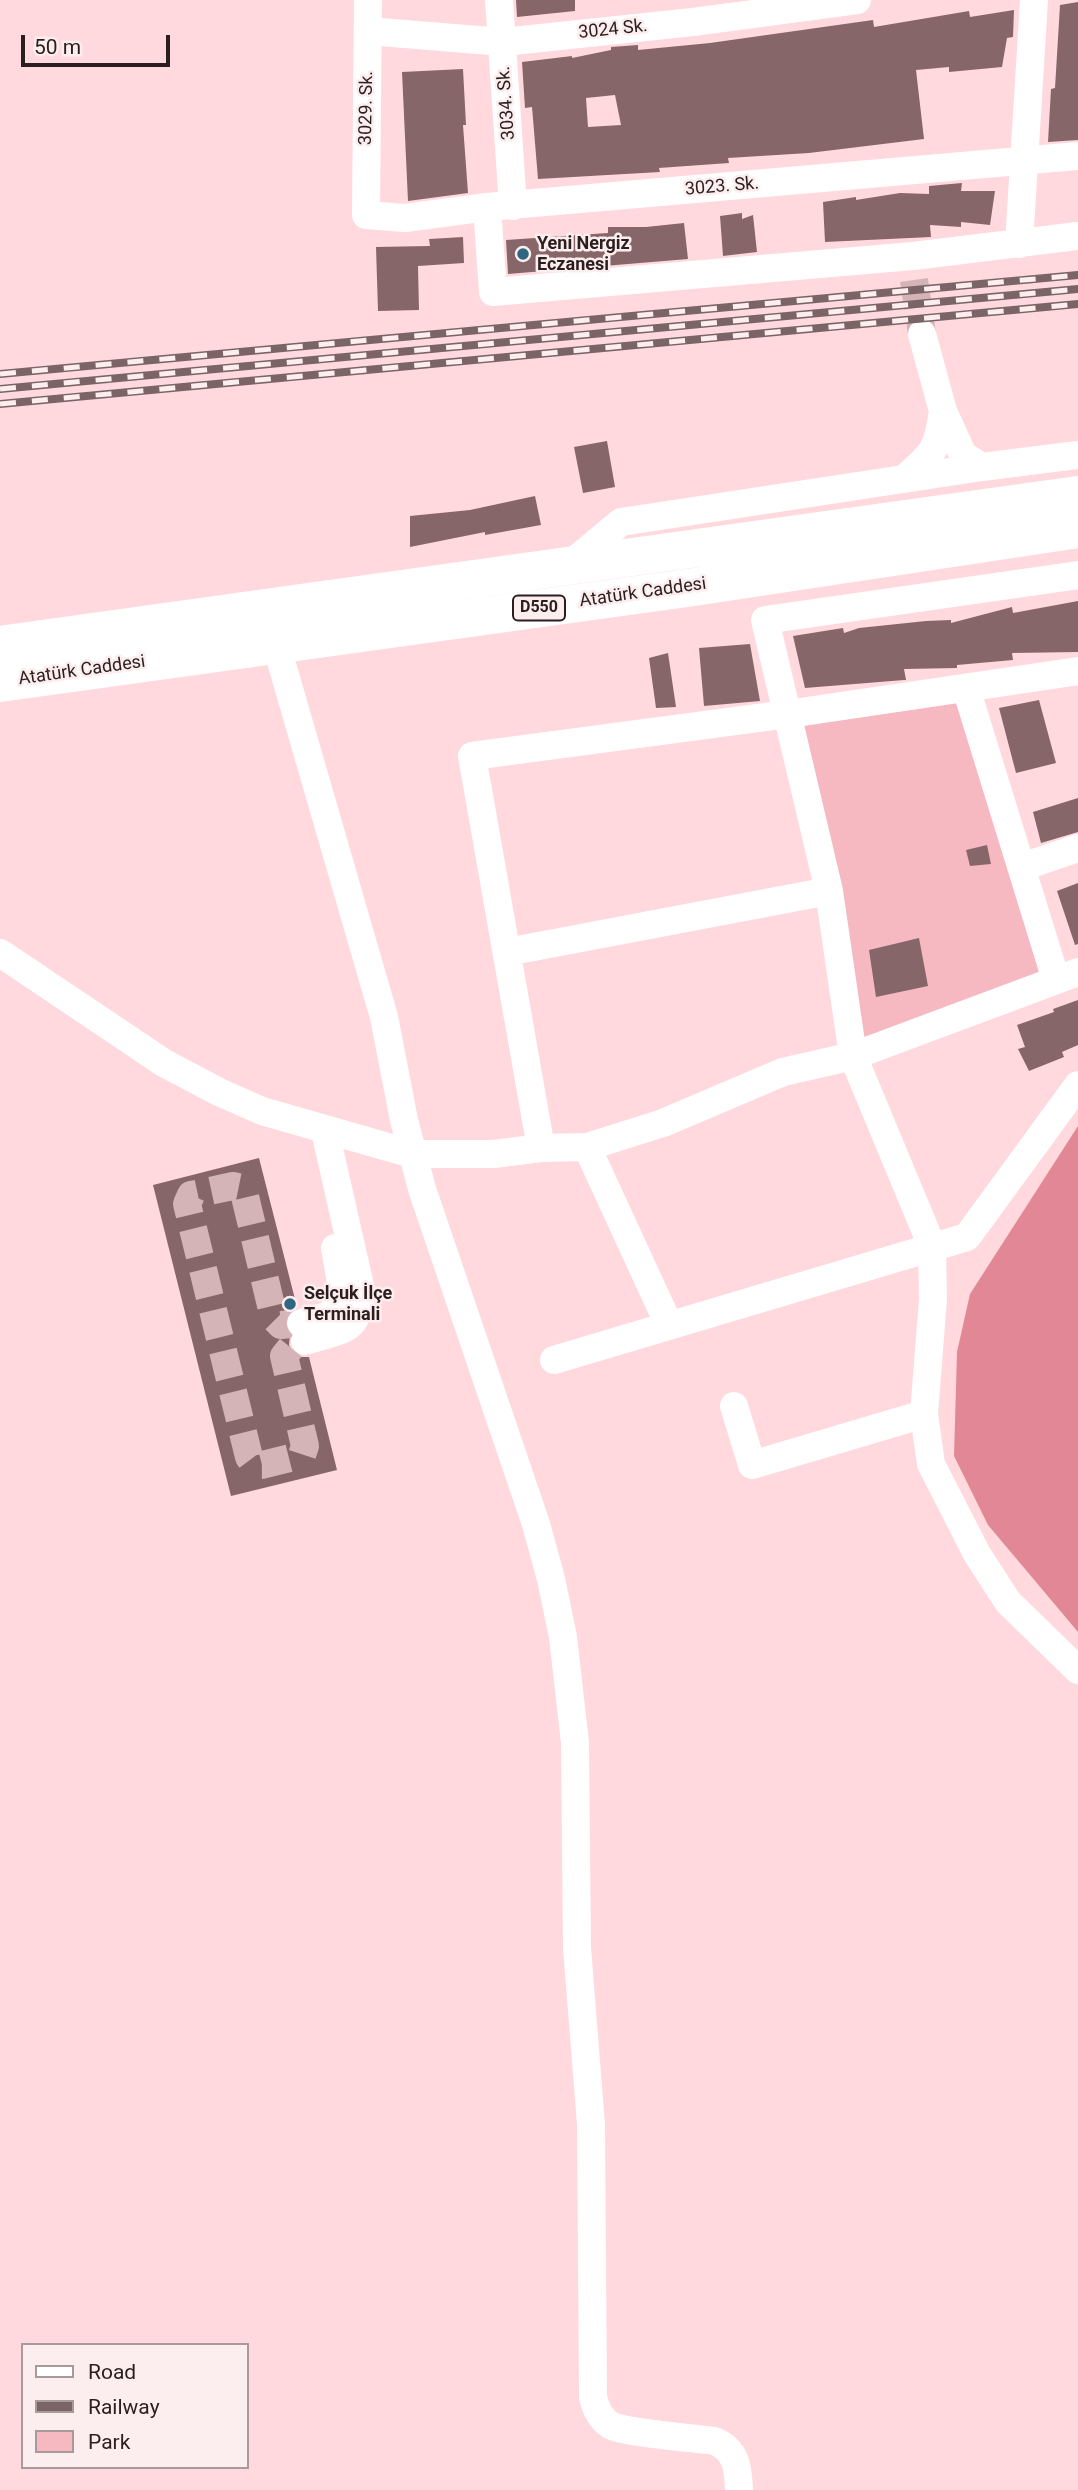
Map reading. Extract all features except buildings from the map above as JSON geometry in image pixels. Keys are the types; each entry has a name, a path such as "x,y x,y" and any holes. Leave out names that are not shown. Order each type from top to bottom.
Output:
{"highway":[{"name":"Atatürk Caddesi","path":"0,645 1078,495"},
{"name":"Atatürk Caddesi","path":"0,683 714,584 1078,529"}],"street":[{"name":"3029. Sk.","path":"366,215 368,0"},
{"name":"3034. Sk.","path":"499,0 503,42 500,206 493,292 914,268 1019,244"},
{"name":"3024 Sk.","path":"368,31 503,42 692,11 857,0"},
{"path":"1034,0 1019,244 1078,236"},
{"name":"3023. Sk.","path":"366,215 405,218 500,206 1078,156"},
{"path":"922,334 950,430 963,455 982,467"},
{"path":"905,478 938,444 943,411"},
{"path":"567,567 621,522 905,478 1078,455"},
{"path":"1078,575 765,621 828,891 853,1056 932,1246 933,1299 924,1414 931,1464 977,1554 1008,1602 1078,1670"},
{"path":"276,644 384,1017 412,1154 436,1234 536,1524 563,1637 575,1742 577,1948 591,2124 593,2397 596,2409 602,2418 617,2428 723,2444 736,2462 739,2490"},
{"path":"541,1148 472,756 788,714 1078,671"},
{"path":"0,953 164,1063 262,1111 412,1154 494,1154 541,1148 587,1147 663,1123 783,1072 853,1056 1067,976 1021,867 966,688"},
{"path":"1021,867 1078,848"},
{"path":"508,952 828,891"},
{"path":"554,1360 967,1237 1078,1085"},
{"path":"303,1332 334,1311 341,1283 317,1128"},
{"path":"587,1147 669,1325"},
{"path":"734,1406 752,1465 924,1414"}],"green space":[{"path":"965,702 1041,975 860,1042 800,726"}],"shaded area":[{"path":"1078,1126 1078,1632 988,1525 954,1456 957,1352 970,1294"}],"tunnel":[{"path":"914,280 922,334"},
{"path":"301,1323 281,1325 274,1318 243,1188 233,1186 191,1195 187,1204 249,1457 255,1465 302,1455 305,1446 284,1356 293,1345 305,1341"}],"railway":[{"path":"0,374 1078,275"},
{"path":"0,389 1078,289"},
{"path":"0,404 1078,304"}],"place":[{"name":"Yeni Nergiz Eczanesi","path":"523,254"},
{"name":"Selçuk İlçe Terminali","path":"290,1304"}]}
